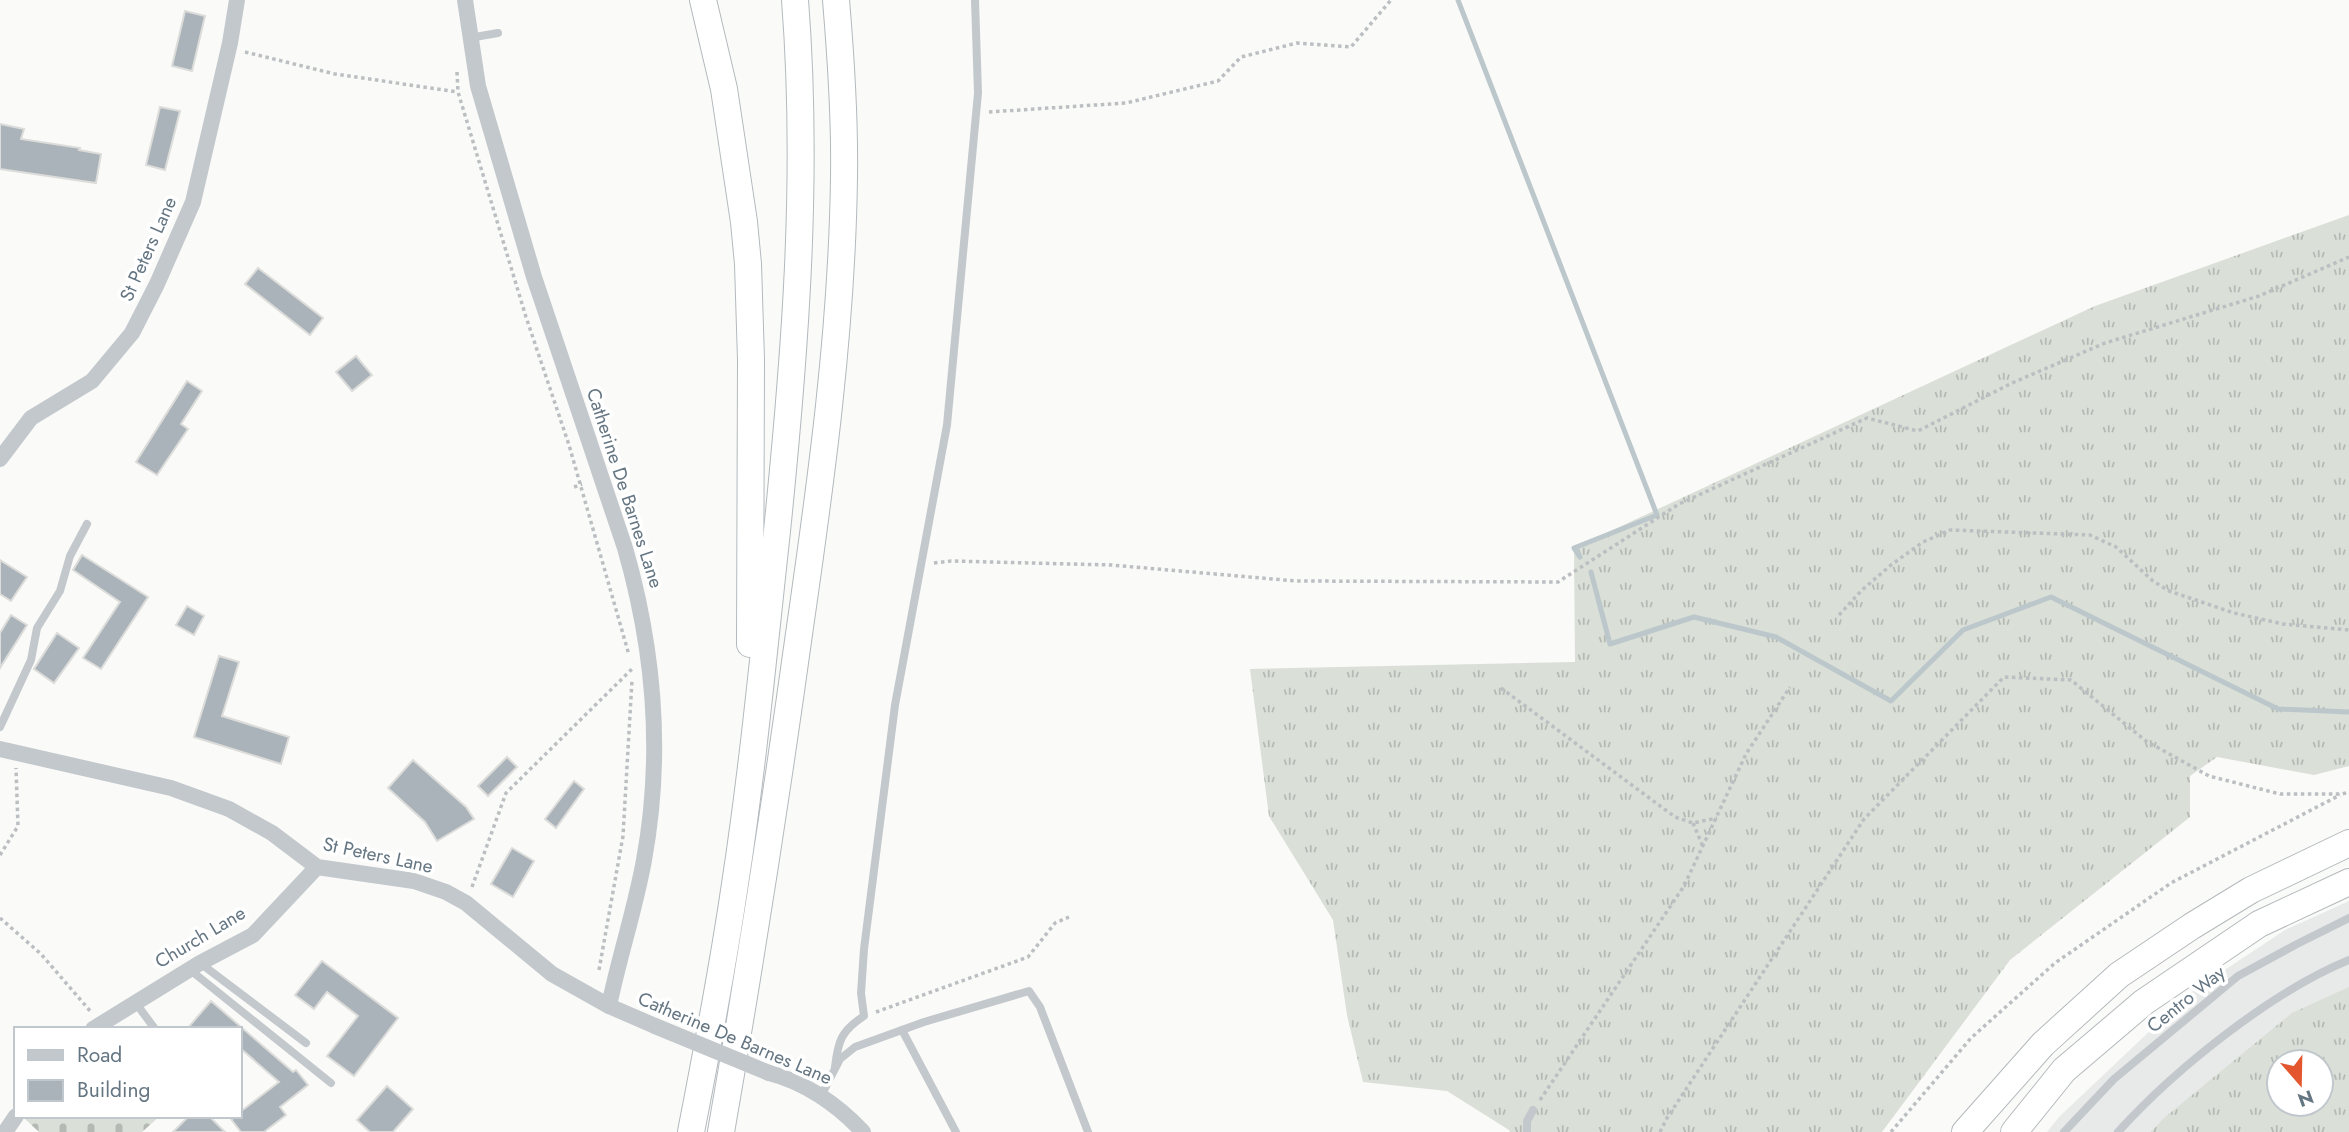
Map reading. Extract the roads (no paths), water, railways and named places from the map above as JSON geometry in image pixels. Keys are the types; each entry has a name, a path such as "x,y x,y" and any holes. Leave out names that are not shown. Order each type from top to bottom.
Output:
{"highway":[{"path":"703,0 724,89 748,264 751,360 750,772"},
{"path":"691,1132 736,883 794,346 801,182 800,80 795,0"},
{"path":"721,1132 759,911 823,460 838,313 844,177 842,75 836,0"},
{"path":"1965,1132 2043,1044 2119,975 2251,890 2349,843"},
{"path":"2014,1132 2064,1070 2144,1002 2259,924 2349,882"}],"street":[{"name":"St Peters Lane","path":"0,459 31,418 92,382 132,333 193,202 229,48 237,0"},
{"name":"Catherine De Barnes Lane","path":"465,0 478,86 534,277 625,548 637,589 647,643 654,742 650,821 635,903 609,1004 655,1026 801,1085 829,1100 863,1132"},
{"name":"St Peters Lane","path":"8,751 171,788 229,809 272,833 317,867 415,881 446,892 466,903 552,974 609,1004"},
{"name":"Church Lane","path":"97,1026 194,966 253,935 317,867"}],"lane":[{"path":"835,1067 837,1049 845,1030 864,1016 861,993 863,949 895,705 947,425 976,113 975,0"},
{"path":"469,38 498,33"},
{"path":"0,727 31,660 37,628 60,590 70,556 87,524"},
{"name":"Centro Way","path":"2064,1132 2114,1079 2238,976 2349,918"},
{"path":"2118,1132 2196,1057 2273,1001 2349,960"},
{"path":"194,966 306,1043"},
{"path":"194,966 331,1083"},
{"path":"821,1096 840,1059 855,1047 1029,991 1040,1007 1088,1132"},
{"path":"135,1002 154,1027"},
{"path":"902,1030 956,1132"},
{"path":"1527,1132 1527,1121 1533,1110"}],"waterway":[{"path":"1458,0 1657,515 1574,548 1580,557"},
{"path":"1591,572 1610,644 1694,617 1776,637 1891,701 1963,630 2051,597 2278,709 2349,712"}]}
